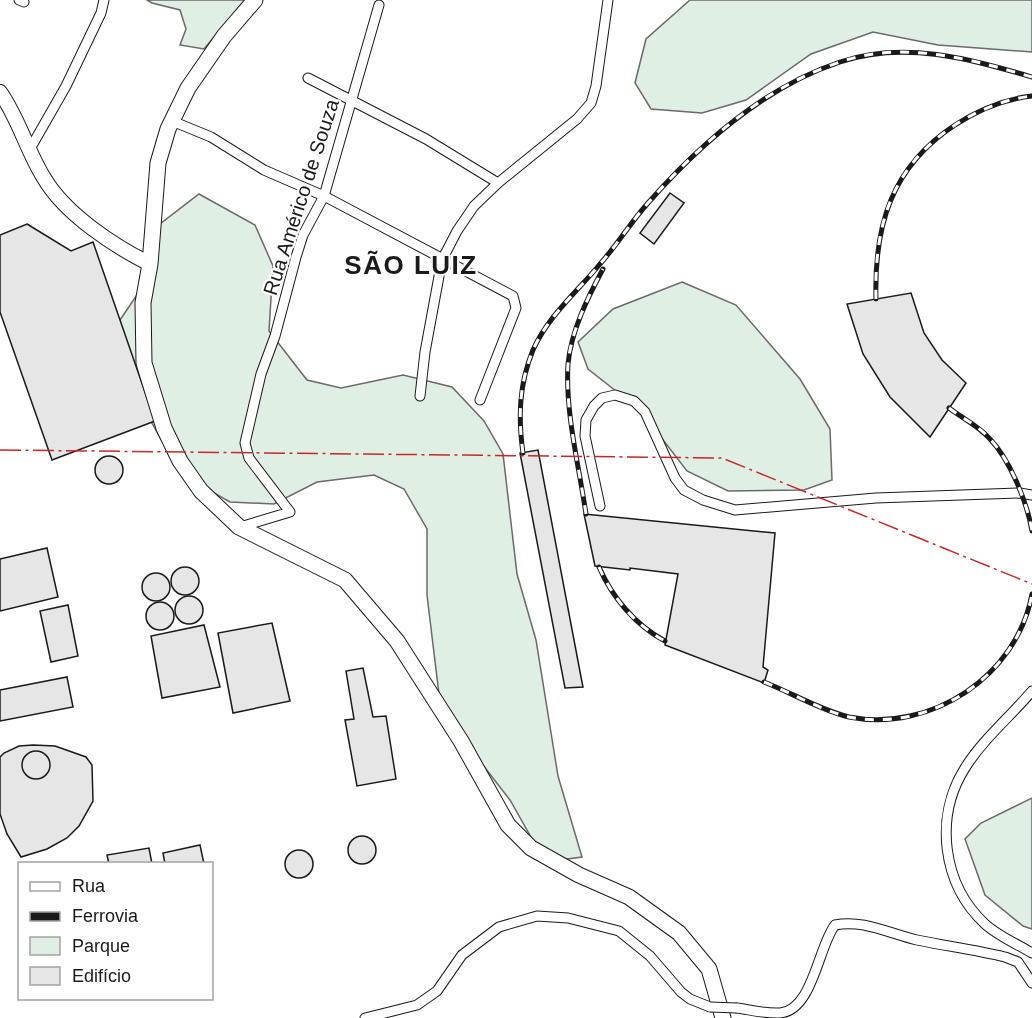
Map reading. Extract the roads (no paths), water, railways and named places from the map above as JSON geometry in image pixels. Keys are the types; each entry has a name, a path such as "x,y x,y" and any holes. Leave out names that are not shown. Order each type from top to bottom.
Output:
{"main road":[{"path":"255,0 224,36 188,88 172,121 158,164 150,264 143,303 144,363 164,428 180,461 201,491 239,527 345,580 397,641 461,741 508,825 531,848 579,875 629,897 679,933 709,969 723,1018"},
{"path":"0,92 44,179 62,202 124,251 150,264"}],"street":[{"path":"30,149 66,86 101,13 104,0"},
{"path":"420,396 425,352 442,260 457,231 474,206 498,183 577,119 591,103 596,86 608,0"},
{"name":"Rua Américo de Souza","path":"239,527 290,512 249,458 245,443 261,374 275,336 296,257 303,235 324,196 379,5"},
{"path":"308,78 426,139 498,183"},
{"path":"172,121 211,137 264,170 324,196 513,296 516,308 480,400"},
{"path":"600,506 585,436 586,420 602,398 615,395 634,400 645,412 675,478 684,490 703,500 735,510 876,498 1020,493 1032,495"},
{"path":"1032,691 978,749 965,768 952,791 945,830 947,855 956,882 969,906 986,925 1032,953"},
{"path":"365,1018 417,1005 437,991 462,956 499,927 537,916 568,918 619,931 650,956 681,992 690,999 710,1007 780,1013 793,1009 810,985 828,935 835,925 847,923 872,927 914,939 989,953 1032,965"},
{"path":"1018,962 1032,983"}],"railway":[{"path":"523,453 520,426 522,388 528,363 539,338 648,203 689,160 735,120 785,86 840,62 864,56 913,52 937,54 1032,77"},
{"path":"876,299 878,247 883,223 901,179 915,160 933,142 973,115 992,106 1032,96"},
{"path":"586,514 571,420 568,364 576,327 603,269"},
{"path":"949,408 981,430 1004,458 1017,482 1032,531"},
{"path":"599,567 611,589 634,618 665,641"},
{"path":"764,682 817,706 849,717 880,720 910,716 939,707 966,692 989,673 1009,650 1023,623 1032,594"}],"district":[{"name":"SÃO LUIZ","path":"411,265"}]}
